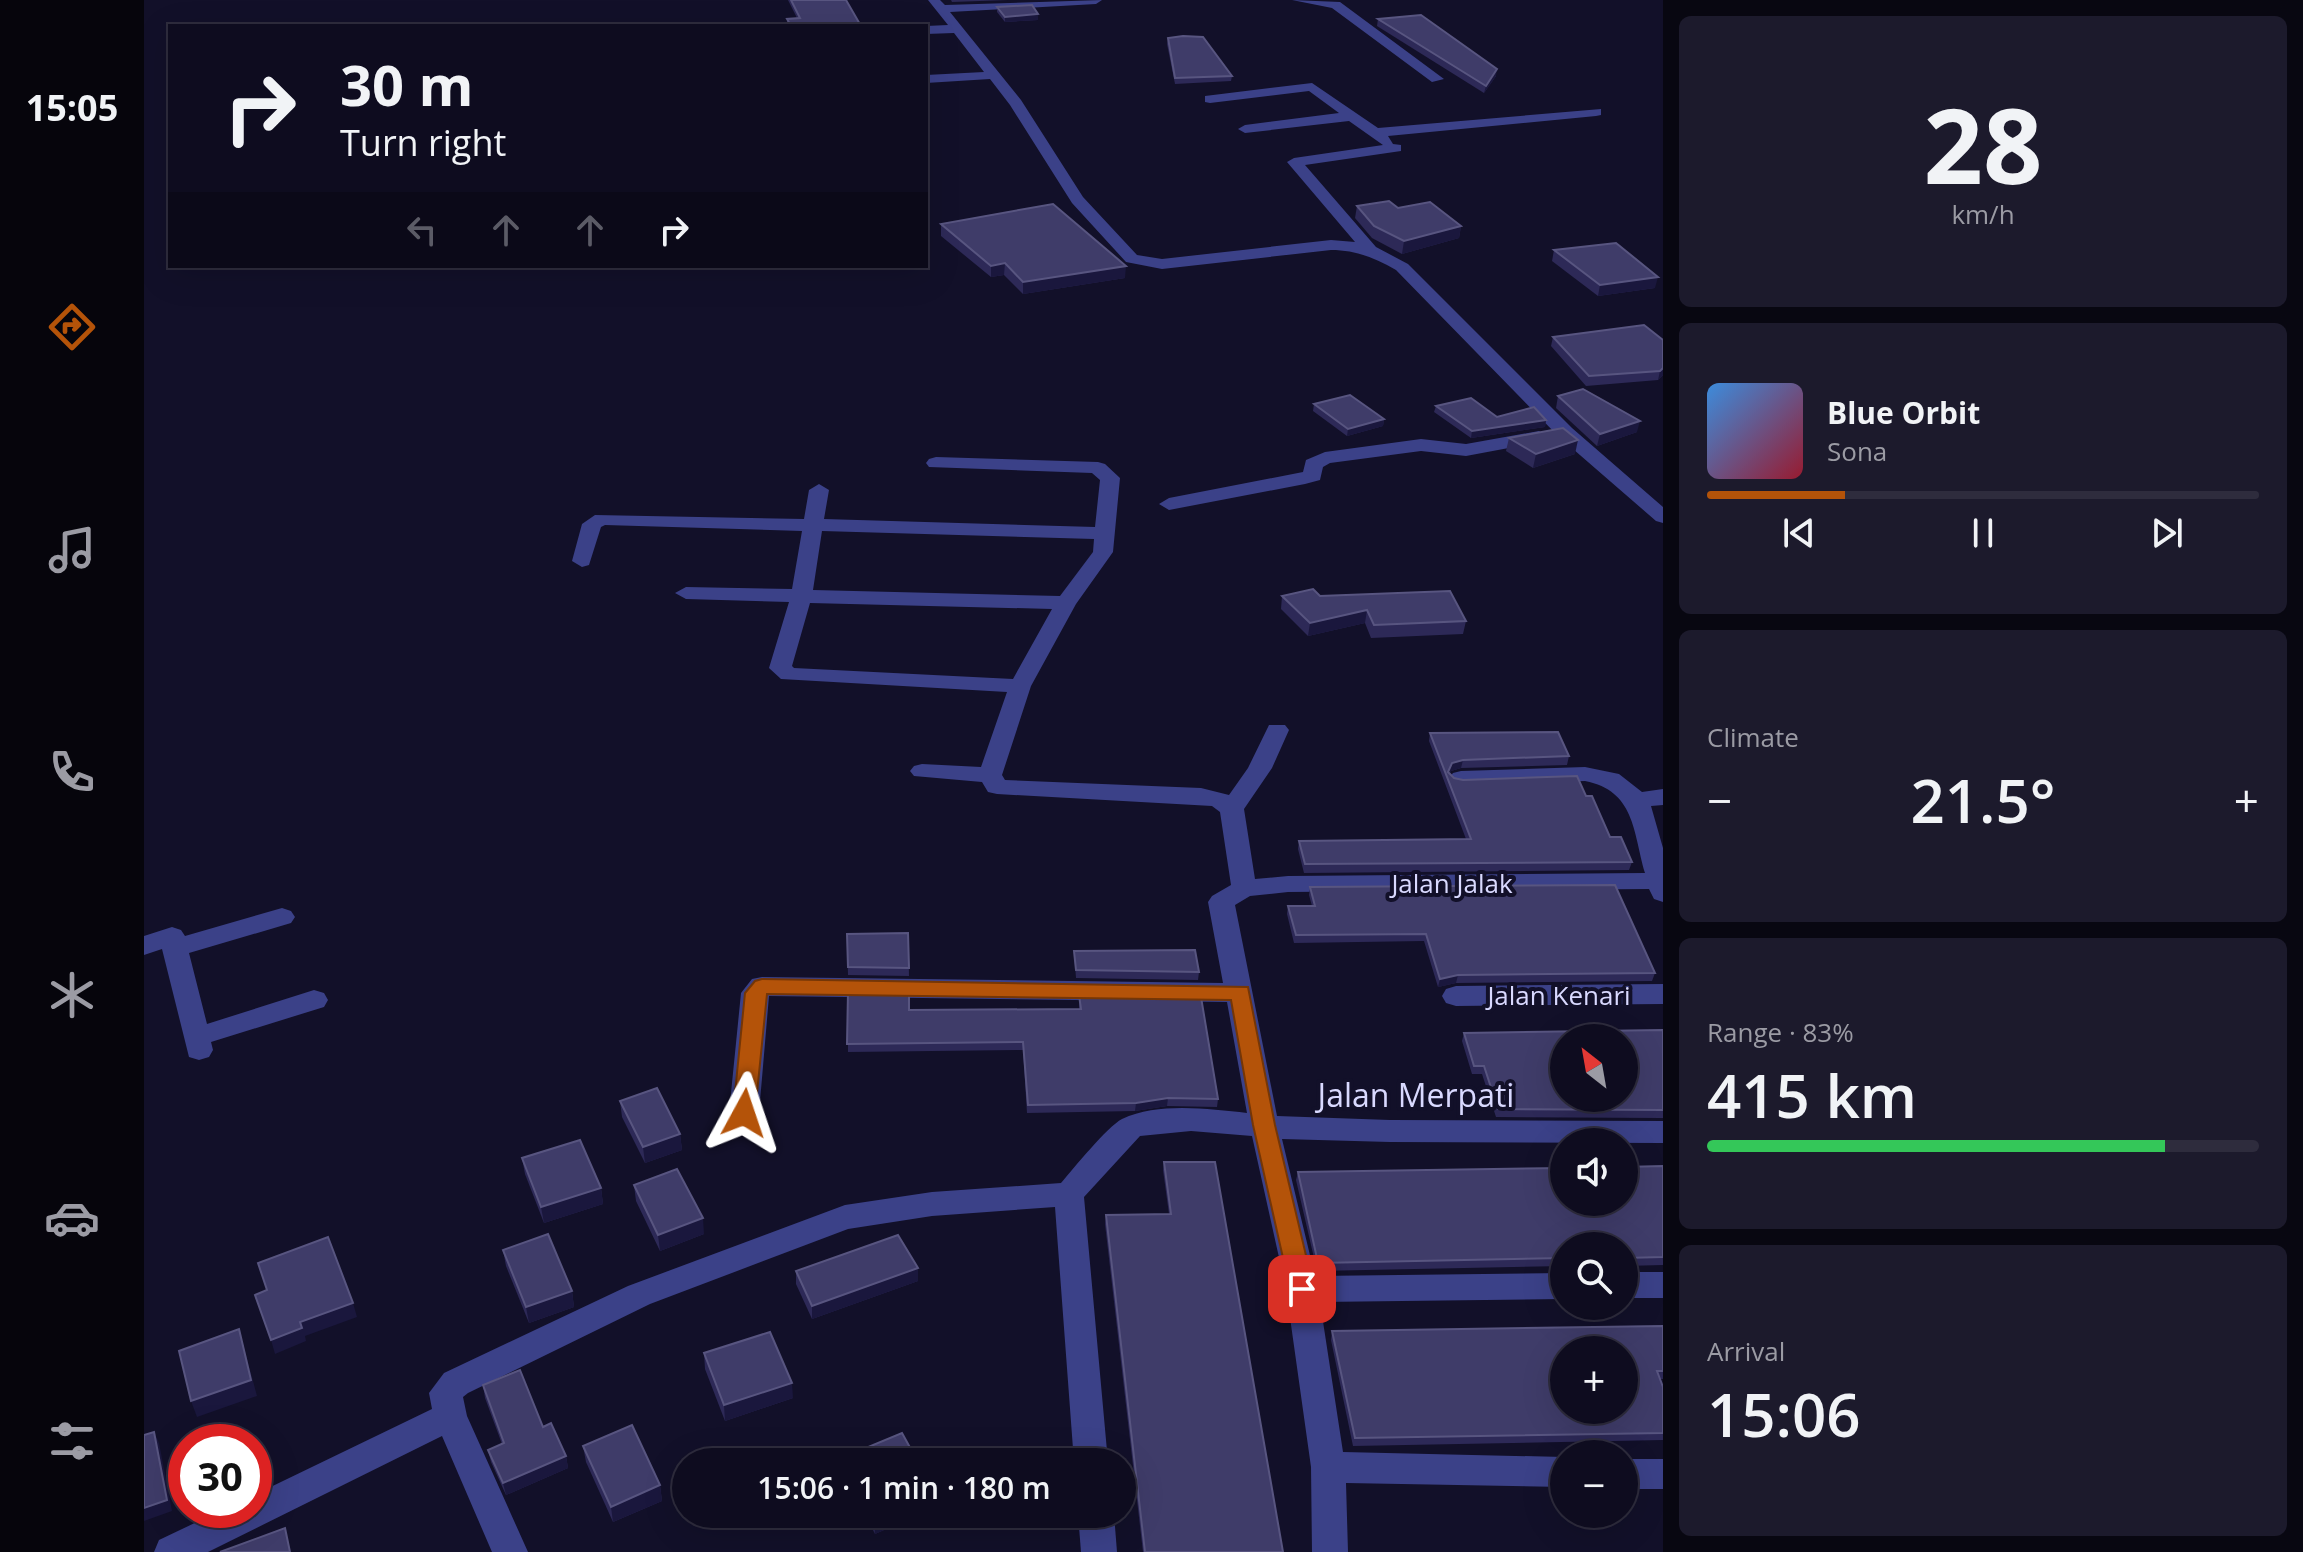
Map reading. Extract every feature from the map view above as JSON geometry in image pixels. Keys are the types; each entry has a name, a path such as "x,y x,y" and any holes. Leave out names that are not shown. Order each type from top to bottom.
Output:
{"street":[{"path":"937,4 1096,0"},
{"path":"1298,0 1336,5 1437,79"},
{"path":"937,4 1016,103 1077,200 1135,262 1162,264 1331,245 1368,248"},
{"path":"928,30 956,29"},
{"path":"928,79 995,75"},
{"path":"1210,99 1312,87 1396,148 1294,162 1368,248 1402,267 1565,432 1663,517"},
{"path":"1375,133 1596,112"},
{"path":"1245,129 1351,116"},
{"path":"1169,504 1313,476 1313,464 1325,458 1421,445 1466,450 1565,432"},
{"path":"936,463 1098,468 1110,478 1103,552 1066,603 1020,686 990,775 995,785 1002,789 1201,796 1220,800 1232,809"},
{"path":"819,490 801,597 780,668 783,671 789,674 1020,686"},
{"path":"582,561 592,524 602,519 1107,533"},
{"path":"686,593 1066,603"},
{"path":"1277,730 1260,768 1232,809 1244,888 1221,902 1264,1125 1302,1289 1328,1467 1330,1552"},
{"path":"922,771 990,775"},
{"path":"1461,778 1585,774 1610,779 1637,800 1662,887"},
{"path":"1637,800 1663,797"},
{"name":"Jalan Jalak","path":"1244,888 1288,884 1662,887"},
{"path":"175,948 282,917"},
{"path":"144,946 172,936 197,1043 314,1000"},
{"path":"744,1113 755,993 762,986 1240,993"},
{"name":"Jalan Kenari","path":"1456,996 1663,994"},
{"name":"Jalan Merpati","path":"1069,1194 1118,1139 1130,1128 1143,1123 1213,1121 1297,1129 1663,1132"},
{"path":"510,1552 450,1416 445,1399 449,1388 639,1295 811,1228 886,1210 1069,1194 1090,1448"},
{"path":"1638,1285 1663,1285"},
{"path":"1302,1289 1550,1286"},
{"path":"172,1552 450,1416"},
{"path":"1328,1467 1550,1472"},
{"path":"1638,1474 1663,1474"},
{"path":"1097,1528 1099,1552"}],"building":[{"path":"791,0 846,0 860,24 790,24 787,19 800,18"},
{"path":"1032,5 1038,14 1005,17 997,7"},
{"path":"1421,15 1497,69 1486,86 1378,19"},
{"path":"1203,37 1232,76 1175,78 1168,38"},
{"path":"1389,201 1398,208 1430,202 1461,226 1404,241 1374,226 1357,206"},
{"path":"1053,204 1126,266 1023,282 1005,263 991,266 941,224"},
{"path":"1616,243 1658,277 1600,285 1554,250"},
{"path":"1644,325 1663,340 1663,368 1660,371 1589,376 1553,337"},
{"path":"1583,389 1640,421 1600,434 1558,396"},
{"path":"1350,395 1384,419 1348,429 1314,404"},
{"path":"1471,398 1497,417 1534,407 1546,420 1472,431 1436,406"},
{"path":"1563,428 1578,440 1536,454 1509,438"},
{"path":"1313,589 1320,596 1450,591 1466,621 1374,625 1367,610 1310,623 1282,596"},
{"path":"1558,732 1569,756 1463,760 1452,763 1448,772 1454,778 1463,780 1577,776 1586,796 1592,796 1610,837 1621,837 1632,862 1305,864 1299,841 1471,839 1430,733"},
{"path":"1615,885 1655,973 1458,975 1440,979 1426,934 1296,935 1288,906 1315,906 1310,887"},
{"path":"908,933 909,968 848,967 847,934"},
{"path":"1195,950 1199,972 1076,970 1074,951"},
{"path":"848,992 909,993 909,1010 1081,1009 1079,995 1201,997 1218,1099 1168,1098 1136,1103 1028,1105 1023,1042 847,1044"},
{"path":"1638,1030 1663,1030 1663,1110 1638,1110"},
{"path":"1550,1032 1550,1109 1498,1109 1484,1066 1474,1066 1464,1033"},
{"path":"657,1088 680,1134 643,1147 620,1101"},
{"path":"580,1140 601,1188 541,1207 522,1158"},
{"path":"1164,1162 1215,1162 1283,1552 1145,1552 1136,1448 1133,1448 1106,1215 1171,1214"},
{"path":"1663,1166 1663,1257 1638,1258 1638,1232 1550,1232 1550,1258 1318,1263 1298,1172 1550,1168 1550,1216 1638,1216 1638,1167"},
{"path":"677,1169 703,1218 658,1235 634,1185"},
{"path":"548,1234 572,1291 526,1307 503,1250"},
{"path":"898,1235 918,1268 812,1306 796,1271"},
{"path":"328,1237 353,1303 300,1322 302,1328 271,1340 255,1295 267,1290 258,1263"},
{"path":"1663,1326 1663,1371 1657,1371 1663,1387 1663,1433 1355,1438 1332,1331"},
{"path":"239,1329 251,1380 191,1401 179,1351"},
{"path":"770,1332 792,1383 724,1405 704,1353"},
{"path":"520,1370 543,1427 551,1423 566,1456 503,1483 488,1450 504,1443 483,1385"},
{"path":"632,1425 660,1485 611,1507 583,1446"},
{"path":"154,1432 167,1500 144,1508 144,1435"},
{"path":"902,1433 910,1448 866,1448"},
{"path":"285,1528 290,1552 220,1552"}],"route":[{"path":"744,1113 755,993 762,986 1240,993 1264,1125 1302,1289"}]}
